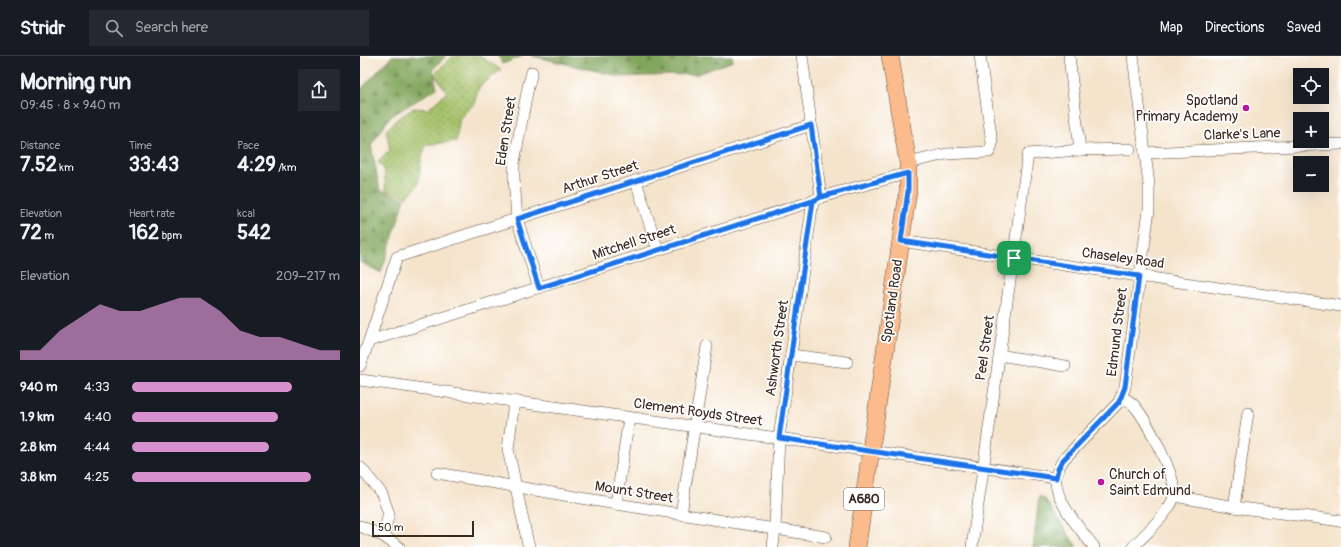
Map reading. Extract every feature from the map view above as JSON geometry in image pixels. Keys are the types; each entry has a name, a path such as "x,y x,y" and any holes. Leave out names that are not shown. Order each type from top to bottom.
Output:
{"main road":[{"name":"Spotland Road","path":"858,547 908,191 908,168 890,56"}],"street":[{"name":"Ashworth Street","path":"773,547 779,438 817,199 811,125 802,56"},
{"path":"908,168 946,154 989,152 992,143 980,56"},
{"path":"1069,56 1080,150 1130,149"},
{"name":"Edmund Street","path":"1122,397 1125,387 1149,210 1149,185 1133,56"},
{"name":"Eden Street","path":"532,72 528,86 514,163 514,178 517,219 539,288"},
{"name":"Arthur Street","path":"370,342 397,257 811,125"},
{"name":"Clarke's Lane","path":"1145,153 1341,144"},
{"name":"Peel Street","path":"972,547 1028,154 1080,150"},
{"name":"Mitchell Street","path":"370,342 817,199 908,168"},
{"path":"636,181 658,250"},
{"name":"Chaseley Road","path":"901,241 1341,306"},
{"path":"360,366 370,342"},
{"path":"681,514 696,427 707,346"},
{"path":"791,355 847,362"},
{"path":"999,355 1065,366"},
{"name":"Clement Royds Street","path":"360,380 1056,478"},
{"path":"1094,547 1074,521 1060,498 1056,488 1056,478 1058,469 1063,460 1119,402 1122,397 1132,403 1147,424 1171,473 1175,496 1169,509 1133,547"},
{"path":"514,402 508,449 515,487 528,544 530,547"},
{"path":"1234,507 1248,413"},
{"path":"616,504 629,418"},
{"path":"360,467 382,494 389,514 382,536"},
{"name":"Mount Street","path":"437,473 616,504 826,537"},
{"path":"1175,496 1234,507 1341,521"},
{"path":"360,526 382,536 399,547"}],"green space":[{"path":"392,56 446,56 433,69 437,88 390,117 371,145 380,190 405,199 381,273 360,262 360,90"},
{"path":"453,56 480,56 501,70 479,87 474,104 460,118 456,141 426,145 421,160 418,185 407,197 386,191 384,169 378,162 390,150 386,130 397,119 413,108 428,109 447,92 434,74"},
{"path":"498,56 522,56 503,64"},
{"path":"532,56 732,56 733,61 698,74 622,77"},
{"path":"1039,496 1045,499 1077,547 1033,547"}],"place":[{"name":"Spotland Primary Academy","path":"1246,108"},
{"name":"Church of Saint Edmund","path":"1101,482"}],"route":[{"path":"1014,258 901,241 908,191 908,173 821,197 813,201 539,288 517,219 811,125 821,197 813,201 779,438 1056,478 1058,469 1063,460 1119,402 1122,397 1125,387 1139,276 1014,258"}]}
